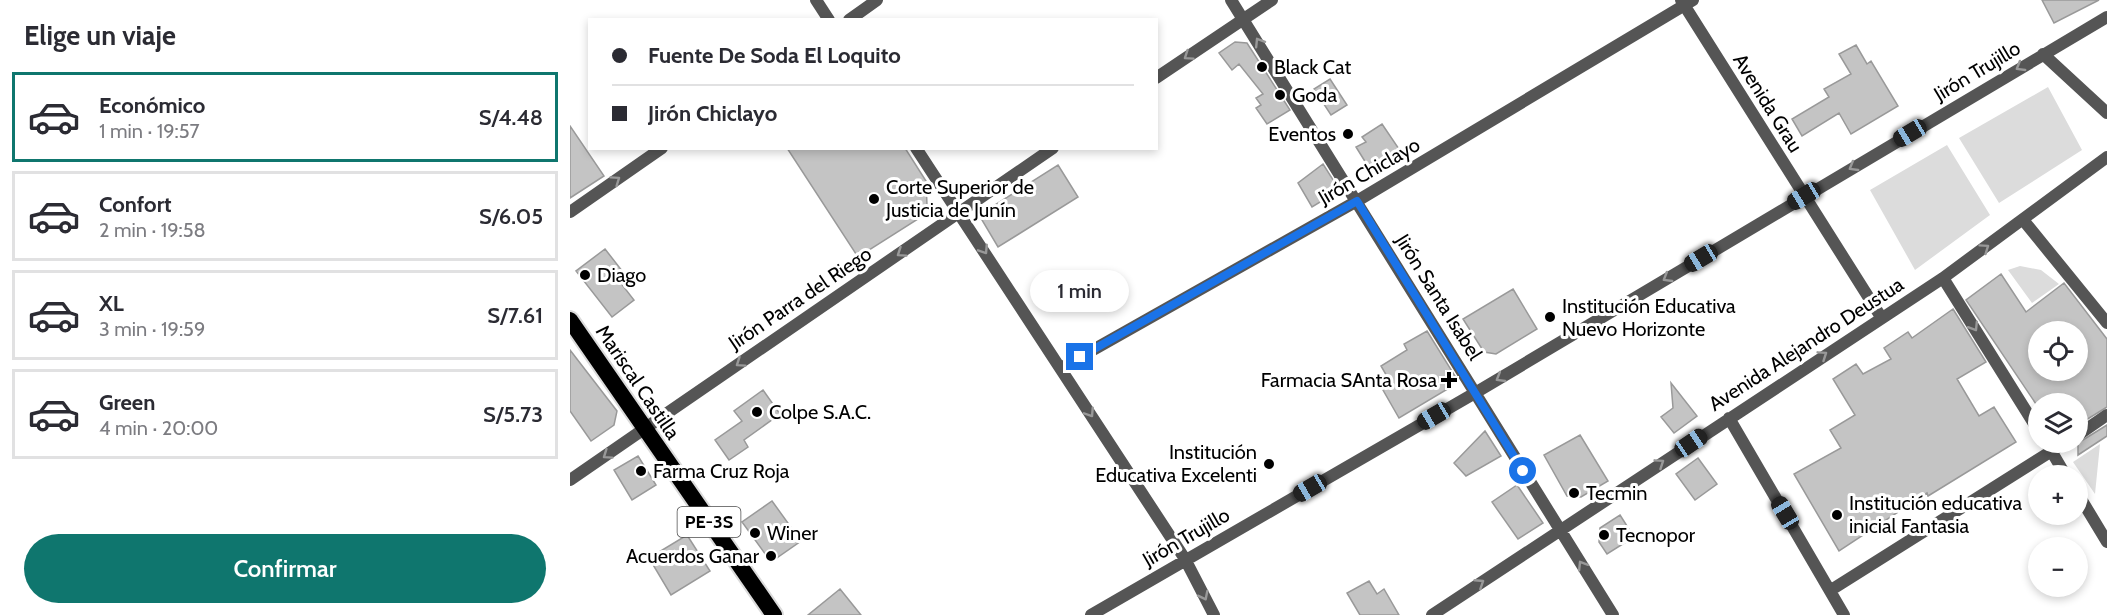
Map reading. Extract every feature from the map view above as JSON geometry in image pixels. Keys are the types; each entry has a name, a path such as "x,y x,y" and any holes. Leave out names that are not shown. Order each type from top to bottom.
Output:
{"highway":[{"name":"Mariscal Castilla","path":"570,320 774,615"}],"street":[{"path":"816,0 828,18"},
{"path":"852,18 877,0"},
{"name":"Jirón Santa Isabel","path":"1231,0 1613,615"},
{"path":"1158,77 1272,0"},
{"name":"Avenida Grau","path":"1686,2 1881,317"},
{"name":"Jirón Chiclayo","path":"1060,368 1357,201 1686,2"},
{"name":"Jirón Trujillo","path":"1091,615 1475,393 2107,16"},
{"path":"2043,54 2107,113"},
{"path":"570,212 659,150"},
{"path":"917,150 1185,559 1214,615"},
{"name":"Jirón Parra del Riego","path":"570,480 1050,150"},
{"name":"Avenida Alejandro Deustua","path":"1432,615 1943,278 2024,221 2107,157"},
{"path":"2024,221 2107,323"},
{"path":"1943,278 2028,414"},
{"path":"2088,428 2107,415"},
{"path":"1729,418 1844,615"},
{"path":"1830,590 2040,453"},
{"path":"2088,509 2106,537"}],"shaded area":[{"path":"2048,87 2082,150 1999,203 1959,138"},
{"path":"1947,145 1990,215 1915,270 1870,190"},
{"path":"2020,266 2041,270 2059,284 2032,303 2008,270"},
{"path":"2100,444 2095,494 2088,484 2088,465 2075,465 2073,462"}],"building":[{"path":"2042,0 2099,0 2054,23"},
{"path":"1235,42 1247,43 1290,110 1267,124 1256,108 1261,105 1256,98 1263,94 1239,64 1232,70 1219,53"},
{"path":"1856,45 1867,64 1871,61 1898,106 1851,134 1839,113 1802,136 1792,119 1829,97 1824,89 1851,74 1839,54"},
{"path":"1330,79 1347,105 1331,115 1314,89"},
{"path":"1382,124 1401,152 1379,167 1366,163 1356,147 1366,142 1362,137"},
{"path":"570,126 604,176 570,198"},
{"name":"Corte Superior de Justicia de Junín","path":"788,150 906,150 926,181 927,205 918,219 858,257"},
{"path":"1323,164 1337,186 1335,193 1312,207 1298,183"},
{"path":"1058,165 1078,197 998,247 979,215"},
{"path":"605,249 623,272 616,277 634,300 612,317 576,271"},
{"path":"2001,274 2026,312 2064,283 2107,339 2107,407 2088,419 2088,393 2029,393 1966,300"},
{"path":"1513,289 1537,329 1496,354 1484,352 1463,319"},
{"path":"1953,309 1986,362 1957,379 1979,416 1994,407 2016,442 1928,496 1927,493 1839,551 1794,474 1841,448 1830,430 1855,415 1833,379 1856,364 1863,374 1891,359 1884,348 1908,332 1912,338"},
{"path":"1427,331 1455,376 1451,387 1399,418 1383,390 1392,385 1381,366 1407,350 1404,344"},
{"path":"570,350 617,411 614,425 591,441 570,411"},
{"path":"1671,383 1697,416 1674,433 1661,417 1673,408"},
{"path":"763,390 780,414 744,440 748,447 729,460 715,440 742,421 734,411"},
{"path":"2107,425 2107,436 2088,448 2088,437"},
{"path":"1485,431 1501,456 1466,476 1454,463"},
{"path":"1580,435 1608,481 1581,497 1567,496 1544,455"},
{"path":"638,456 656,485 632,500 614,470"},
{"path":"1698,458 1717,484 1695,500 1676,474"},
{"path":"1517,485 1543,523 1518,539 1492,502"},
{"path":"772,501 801,541 771,562 742,522"},
{"path":"1620,515 1634,537 1607,554 1599,542 1600,528"},
{"path":"687,535 710,571 671,595 649,558"},
{"path":"1369,581 1377,594 1384,589 1399,615 1360,615 1347,593"},
{"path":"840,589 861,615 808,615"}],"place":[{"name":"Black Cat","path":"1262,67"},
{"name":"Goda","path":"1280,95"},
{"name":"Eventos","path":"1348,134"},
{"name":"Corte Superior de Justicia de Junín","path":"874,199"},
{"name":"Diago","path":"585,275"},
{"name":"Institución Educativa Nuevo Horizonte","path":"1550,317"},
{"name":"Farmacia SAnta Rosa","path":"1449,380"},
{"name":"Colpe S.A.C.","path":"757,412"},
{"name":"Institución Educativa Excelenti","path":"1269,464"},
{"name":"Farma Cruz Roja","path":"641,471"},
{"name":"Tecmin","path":"1574,493"},
{"name":"Institución educativa inicial Fantasia","path":"1837,515"},
{"name":"Winer","path":"755,533"},
{"name":"Tecnopor","path":"1604,535"},
{"name":"Acuerdos Ganar","path":"771,556"}],"route":[{"path":"1080,357 1357,201 1523,471"}]}
